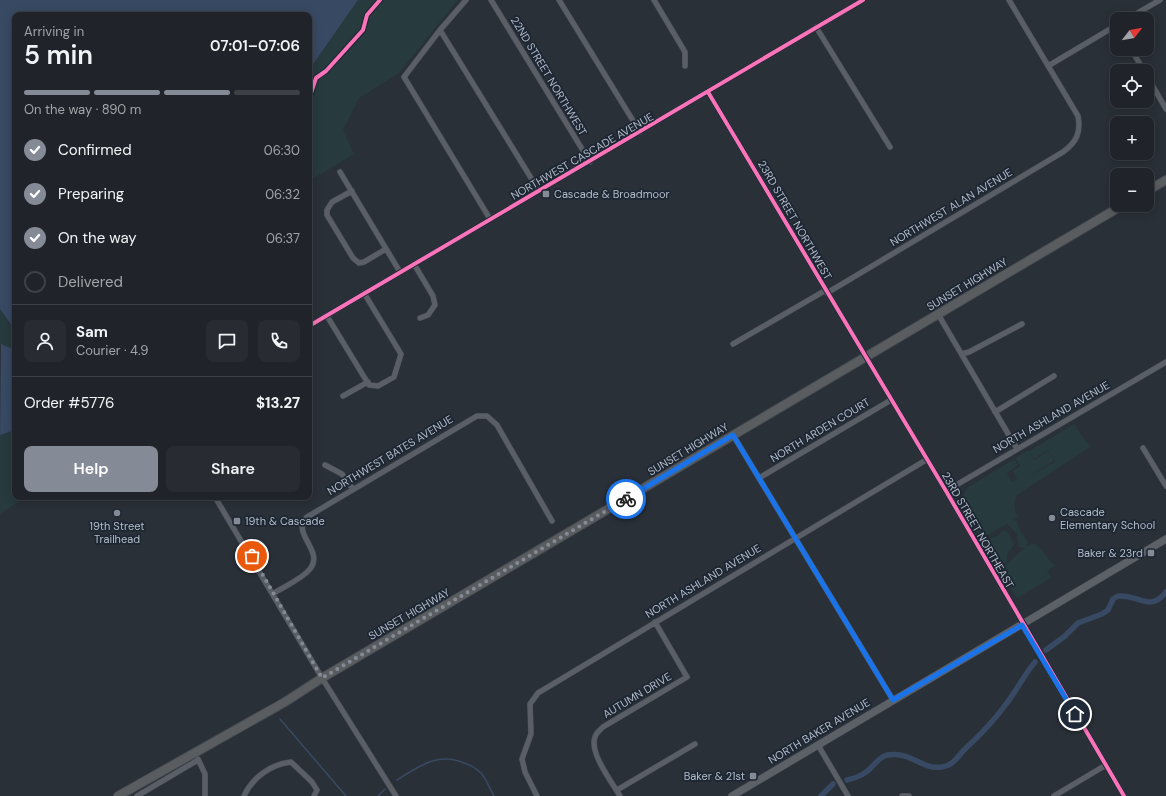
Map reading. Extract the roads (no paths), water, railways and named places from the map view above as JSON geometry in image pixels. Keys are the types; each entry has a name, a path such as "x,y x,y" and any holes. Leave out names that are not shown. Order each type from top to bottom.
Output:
{"highway":[{"path":"1154,187 1166,180"},
{"name":"SUNSET HIGHWAY","path":"118,796 196,757 322,678 1111,212"}],"main road":[{"name":"NORTH BAKER AVENUE","path":"732,796 1166,539"}],"street":[{"path":"466,0 440,30 404,77 490,219"},
{"name":"22ND STREET NORTHWEST","path":"491,0 590,162"},
{"path":"560,0 640,132"},
{"path":"654,0 685,52 685,66"},
{"name":"NORTHWEST CASCADE AVENUE","path":"312,324 863,0"},
{"path":"1009,0 1048,66 1110,29"},
{"path":"1139,12 1160,0"},
{"path":"816,27 890,147"},
{"path":"440,30 539,191"},
{"name":"NORTHWEST ALAN AVENUE","path":"733,344 826,292 1063,152 1074,142 1079,132 1078,116 1048,66"},
{"path":"1154,88 1166,108"},
{"name":"23RD STREET NORTHWEST","path":"708,92 865,357"},
{"path":"340,172 400,272"},
{"path":"352,191 332,202 327,210 328,215 353,258 359,263 364,262 386,249"},
{"path":"414,264 433,296 435,305 428,315 420,318"},
{"path":"327,316 370,385 378,386 394,377 401,354 364,294"},
{"path":"938,314 1017,449"},
{"path":"962,354 1022,324"},
{"name":"23RD STREET NORTHEAST","path":"865,357 946,491 1022,625 1124,796"},
{"name":"NORTH ASHLAND AVENUE","path":"946,491 1166,362"},
{"path":"995,412 1054,376"},
{"path":"343,396 368,382"},
{"name":"NORTH ARDEN COURT","path":"759,478 891,400"},
{"name":"NORTHWEST BATES AVENUE","path":"274,593 304,574 312,565 314,554 303,533 305,519 468,421 484,415 494,422 552,521"},
{"path":"733,435 893,700"},
{"path":"1143,448 1166,486"},
{"name":"NORTH ASHLAND AVENUE","path":"537,796 522,765 522,753 531,734 530,704 538,693 926,460"},
{"path":"325,465 342,474 353,489"},
{"path":"217,500 274,593 322,678 396,796"},
{"name":"AUTUMN DRIVE","path":"620,796 596,754 594,747 595,736 603,727 686,677 655,622"},
{"path":"617,790 695,744"},
{"path":"818,745 848,796"},
{"path":"196,757 205,774 205,796"},
{"name":"SUNSET HIGHWAY","path":"137,796 196,757"},
{"path":"244,796 250,784 263,772 291,762 312,782 316,790 314,796"},
{"path":"1054,796 1106,765"},
{"path":"902,796 909,796"}],"water":[{"path":"0,0 358,0 312,66 312,12 12,12 12,329 10,323 0,309"},
{"path":"1,344 12,349 12,431 0,435"}],"waterway":[{"path":"1046,650 1065,636 1078,623 1102,614 1108,610 1113,599 1118,596 1132,597 1149,602 1155,601 1166,592"},
{"path":"847,780 864,774 881,758 887,755 896,754 928,766 942,767 949,765 987,728 1010,699 1035,662"},
{"path":"280,719 346,796"},
{"path":"397,780 429,762 446,759 455,760 474,767 480,772 494,796"},
{"path":"821,796 833,784"},
{"path":"378,796 385,789"}],"place":[{"name":"Cascade & Broadmoor","path":"546,194"},
{"name":"19th Street Trailhead","path":"117,513"},
{"name":"Cascade Elementary School","path":"1052,518"},
{"name":"19th & Cascade","path":"237,521"},
{"name":"Baker & 23rd","path":"1151,553"},
{"name":"Baker & 21st","path":"753,776"}]}
